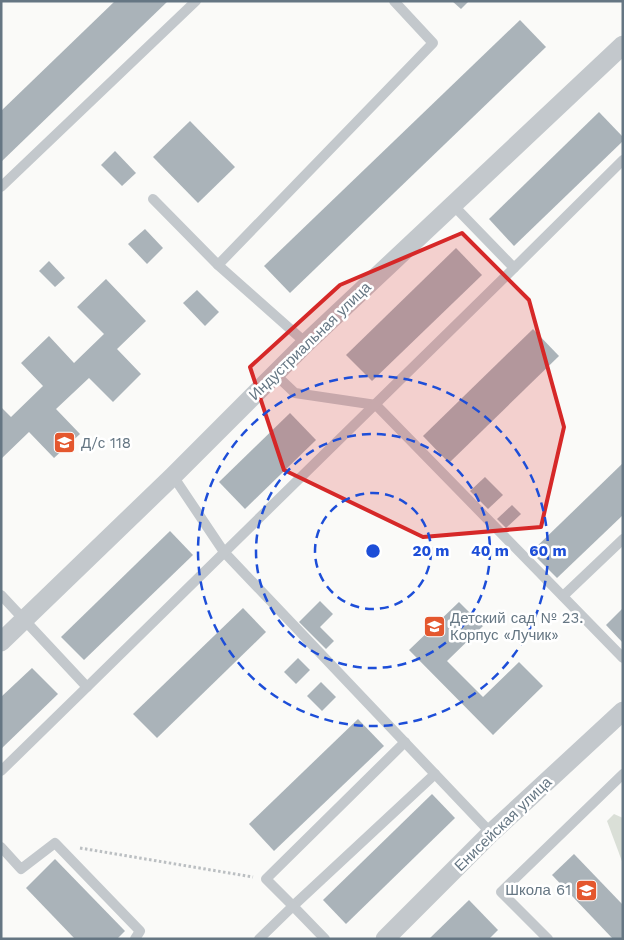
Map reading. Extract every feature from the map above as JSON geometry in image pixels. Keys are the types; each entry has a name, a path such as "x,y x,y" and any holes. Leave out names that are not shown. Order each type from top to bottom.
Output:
{"street":[{"name":"Индустриальная улица","path":"1,642 173,476 306,343 623,45"},
{"name":"Енисейская улица","path":"385,939 491,833 623,710"}],"lane":[{"path":"1,188 196,1"},
{"path":"218,265 433,43 394,1"},
{"path":"1,771 376,405 623,160"},
{"path":"153,199 218,265 306,343"},
{"path":"453,205 514,268"},
{"path":"275,374 295,393 376,405 623,658"},
{"path":"173,476 224,552 491,833"},
{"path":"563,596 623,539"},
{"path":"1,595 87,687"},
{"path":"325,939 266,880 405,742"},
{"path":"259,939 435,774"},
{"path":"548,939 501,892 623,774"},
{"path":"1,847 20,868 55,844 140,931 136,939"}],"path":[{"path":"55,844 266,880"}],"highlighted area":[{"path":"462,233 529,300 564,427 541,527 423,537 284,470 250,367 340,285"}],"shaded area":[{"path":"614,814 623,818 623,864 607,821"}],"building":[{"path":"115,1 168,1 1,162 1,111"},
{"path":"452,1 469,1 461,9"},
{"path":"520,20 546,47 290,293 264,266"},
{"path":"599,112 623,137 623,141 514,246 489,219"},
{"path":"190,121 235,167 198,203 153,157"},
{"path":"115,151 136,173 122,186 101,165"},
{"path":"145,229 163,248 147,264 128,244"},
{"path":"456,248 482,275 372,381 346,355"},
{"path":"49,261 65,278 55,287 39,271"},
{"path":"106,279 146,321 117,349 141,374 113,402 89,378 56,409 80,434 54,458 29,432 1,459 1,407 11,417 43,386 21,363 49,336 74,363 104,334 77,307"},
{"path":"197,290 219,312 205,326 183,303"},
{"path":"533,329 559,356 449,463 423,436"},
{"path":"290,413 316,440 245,509 219,482"},
{"path":"623,463 623,515 557,578 531,552"},
{"path":"485,477 503,495 488,509 470,491"},
{"path":"512,505 521,514 506,528 497,519"},
{"path":"170,531 193,555 84,660 61,637"},
{"path":"320,601 333,614 320,627 334,641 326,649 299,622"},
{"path":"459,602 483,626 447,661 483,697 519,662 543,686 493,735 409,650"},
{"path":"243,608 266,632 157,738 133,714"},
{"path":"623,608 623,643 606,625"},
{"path":"298,658 310,670 296,684 284,672"},
{"path":"32,668 58,694 1,749 1,697"},
{"path":"321,682 336,697 322,711 307,696"},
{"path":"358,719 384,746 274,851 249,824"},
{"path":"432,794 455,818 346,924 323,900"},
{"name":"Школа 61","path":"574,854 623,905 623,939 613,939 552,875"},
{"path":"55,859 125,931 117,939 75,939 26,888"},
{"path":"469,900 498,930 489,939 429,939"}],"place":[{"name":"Д/с 118","path":"65,443"},
{"name":"Детский сад № 23. Корпус «Лучик»","path":"434,627"},
{"name":"Школа 61","path":"587,890"}]}
